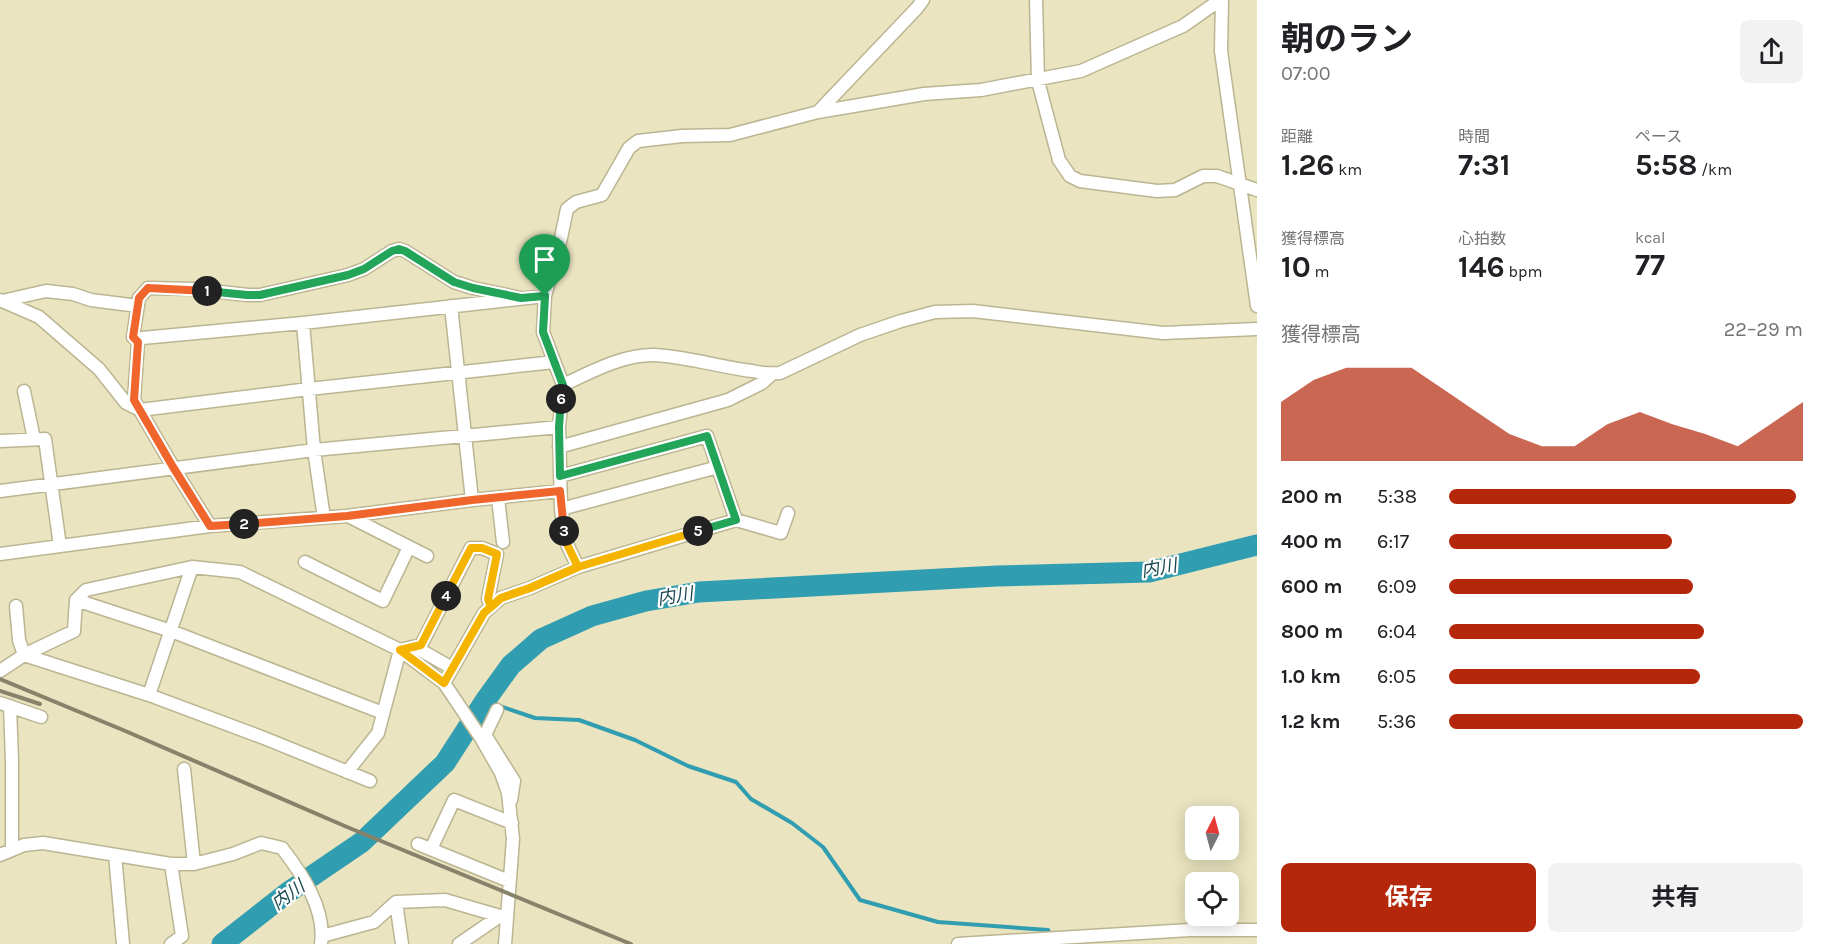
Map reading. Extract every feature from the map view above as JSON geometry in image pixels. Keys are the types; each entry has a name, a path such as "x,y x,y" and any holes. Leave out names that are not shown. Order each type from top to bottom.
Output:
{"street":[{"path":"818,112 923,0"},
{"path":"1036,0 1038,81 1059,160 1070,176 1080,182 1158,191 1176,190 1203,176 1217,176 1257,190"},
{"path":"578,567 565,540 561,509 559,427 563,385 543,332 545,296 567,209 576,202 602,195 629,148 638,141 682,136 730,135 818,112 924,94 981,90 1081,71 1183,26 1221,0"},
{"path":"1221,0 1221,51 1257,306"},
{"path":"138,342 133,337 139,298 148,288 196,289 260,295 348,275 364,269 399,249 454,282 521,298"},
{"path":"1,300 46,291 138,306"},
{"path":"210,526 134,400 138,342 142,338 545,296"},
{"path":"1,300 39,318 99,369 126,404 140,410 309,388 554,362"},
{"path":"451,306 472,500"},
{"path":"563,385 619,361 653,355 691,359 733,369 780,373 860,335 935,312 973,311 1163,333 1257,329"},
{"path":"303,323 314,450 324,518"},
{"path":"559,447 728,400 762,383 772,374"},
{"path":"24,391 34,439"},
{"path":"0,491 314,450 559,427"},
{"path":"560,476 707,436 736,520"},
{"path":"0,441 45,439 60,546"},
{"path":"561,509 718,467"},
{"path":"0,554 210,526 347,516 560,491"},
{"path":"498,498 503,542"},
{"path":"444,683 484,613 501,598 578,567 736,520 781,533 788,513"},
{"path":"347,516 427,556"},
{"path":"305,562 383,601 409,547"},
{"path":"400,650 421,645 471,548 482,548 497,554 488,599 491,607"},
{"path":"149,695 192,567"},
{"path":"0,671 24,655 74,631 76,600 86,590 192,567 240,572 400,650 444,683 481,738 501,773 510,804 513,839 503,916 506,944"},
{"path":"76,600 171,630 383,713"},
{"path":"16,606 19,640 24,655"},
{"path":"415,647 452,668"},
{"path":"347,772 378,733 400,650"},
{"path":"24,655 149,695 370,781"},
{"path":"41,717 5,704 12,761 6,853 24,845 43,843 171,864 194,864 233,854 261,843 282,848 312,894 320,914 322,940 374,922 396,902 445,900 503,916"},
{"path":"497,710 485,735 514,781 510,804"},
{"path":"184,769 194,864"},
{"path":"431,849 454,800 512,823"},
{"path":"418,844 509,881"},
{"path":"115,855 123,944"},
{"path":"171,864 182,936 171,944"},
{"path":"396,902 402,944"},
{"path":"459,944 503,916"},
{"path":"958,944 1190,930 1257,930"}],"waterway":[{"name":"内川","path":"222,944 287,893 362,842 445,763 511,665 541,639 592,616 646,601 699,592 997,576 1149,572 1257,545"},
{"path":"485,701 535,718 579,720 635,740 688,766 736,782 751,799 792,823 823,847 860,900 938,922 1048,930 1051,936"}],"railway":[{"path":"0,679 347,827 631,944"},
{"path":"0,691 40,704"}],"route":[{"path":"545,296 521,298 454,282 399,249 381,257 364,269 348,275 260,295 196,289 148,288 139,298 133,337 138,342 134,400 210,526 347,516 560,491 565,540 578,567 501,598 491,607 484,613 444,683 400,650 421,645 471,548 482,548 497,554 488,599 491,607 501,598 530,588 578,567 736,520 707,436 560,476 559,427 563,385 543,332 545,296"}]}
